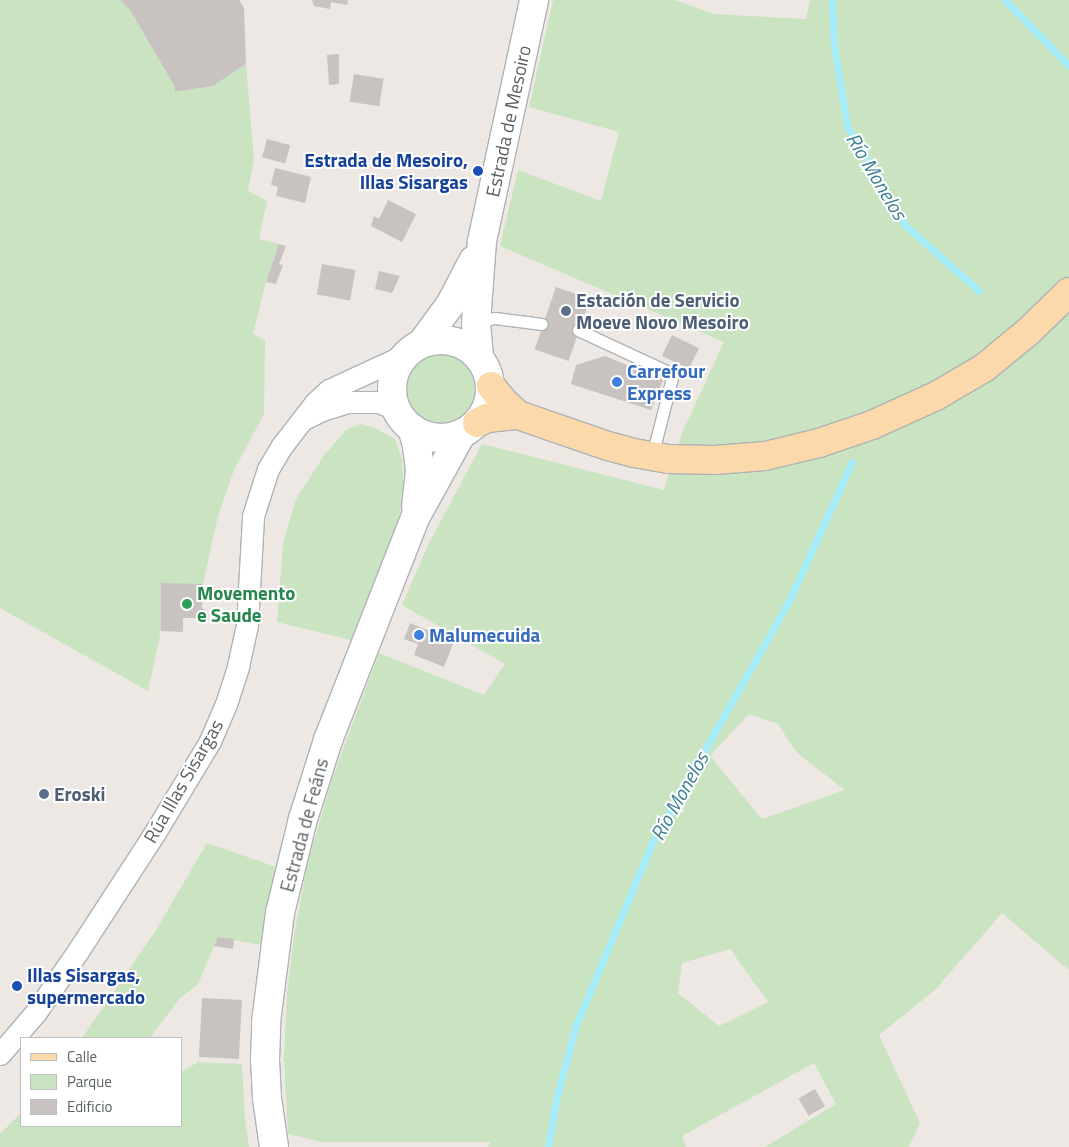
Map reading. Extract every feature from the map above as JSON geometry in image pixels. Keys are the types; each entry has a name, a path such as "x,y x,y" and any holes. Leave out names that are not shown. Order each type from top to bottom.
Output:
{"main road":[{"path":"491,386 518,415 608,446 652,456 715,460 765,456 818,443 872,425 936,396 984,368 1029,331 1069,292"},
{"path":"470,428 488,418 518,415"}],"street":[{"name":"Estrada de Mesoiro","path":"479,357 476,323 482,241 534,0"},
{"name":"Estrada de Mesoiro","path":"413,350 440,322 461,287 482,241"},
{"path":"413,350 446,339 458,342 479,357 489,375 491,386"},
{"name":"Estrada de Feáns","path":"413,350 393,376 392,398 417,446 420,470 415,518"},
{"name":"Rúa Illas Sisargas","path":"0,1054 36,1012 78,951 154,834 210,741 226,704 238,666 247,625 250,537 259,492 268,470 282,447 329,390 413,350"},
{"name":"Estrada de Feáns","path":"274,1147 265,1060 266,1022 280,914 303,819 328,740 415,518 470,428 488,406 491,386"},
{"name":"Rúa Illas Sisargas","path":"304,419 322,410 349,402 378,402 404,418"},
{"path":"404,418 423,435 436,438 449,438 470,428"}],"lane":[{"path":"476,323 495,318 542,324"},
{"path":"578,330 673,374 652,456"}],"green space":[{"path":"0,0 120,0 130,10 175,87 174,92 213,86 246,64 254,159 248,191 267,201 259,239 279,244 266,282 253,334 265,340 264,414 234,470 218,516 203,584 161,584 161,631 148,691 0,608"},
{"path":"553,0 675,0 713,14 806,19 810,0 1069,0 1069,970 1002,913 935,990 879,1035 920,1123 909,1147 765,1147 836,1104 814,1063 682,1136 686,1147 488,1147 490,1142 322,1142 288,1134 284,1058 287,993 294,936 307,865 332,779 379,653 484,695 505,664 402,605 429,543 482,444 664,490 682,433 724,342 500,246 518,170 601,201 619,132 529,107","holes":["749,714 778,724 797,753 845,790 762,819 710,756","730,949 768,1002 719,1026 678,993 682,963"]},
{"path":"442,354 455,357 467,364 474,376 477,389 474,402 467,414 455,421 442,424 429,421 417,414 410,402 407,389 410,376 417,364 429,357"},
{"path":"360,424 373,427 395,439 402,460 404,497 398,521 351,640 277,622 283,543 296,499 325,454 346,430"},
{"path":"207,843 276,867 261,945 218,937 198,984 179,999 151,1037 83,1037 156,930"},
{"path":"198,1062 242,1064 245,1120 249,1147 0,1147 0,1134 20,1114 20,1127 182,1127 182,1071"}],"building":[{"path":"120,0 239,0 244,8 246,64 213,86 174,92 175,87 130,10"},
{"path":"312,0 348,0 347,5 331,2 330,9 314,6"},
{"path":"339,54 339,84 329,85 327,55"},
{"path":"354,74 384,79 379,106 350,102"},
{"path":"267,139 290,145 285,164 262,157"},
{"path":"275,168 311,177 305,203 276,196 278,187 271,185"},
{"path":"388,200 416,214 402,242 371,226 374,216 379,219"},
{"path":"279,244 286,246 279,264 283,265 276,284 266,282"},
{"path":"322,264 355,270 350,300 317,295"},
{"path":"379,271 400,276 392,293 375,289"},
{"name":"Estación de Servicio Moeve Novo Mesoiro","path":"556,287 590,299 569,361 535,349"},
{"path":"672,335 699,348 689,369 662,356"},
{"name":"Carrefour Express","path":"605,356 663,380 651,410 571,384 576,365"},
{"path":"161,583 203,584 202,608 206,611 202,618 183,618 183,632 161,631"},
{"path":"410,623 454,641 444,667 414,655 418,644 404,639"},
{"path":"218,937 234,939 233,949 214,946"},
{"path":"202,998 242,1000 239,1059 199,1057"},
{"path":"815,1089 825,1106 809,1116 799,1098"}],"waterway":[{"name":"Río Monelos","path":"832,0 834,45 847,126 905,225 979,291"},
{"path":"1005,0 1069,66"},
{"name":"Río Monelos","path":"548,1147 556,1100 576,1025 652,843 790,599 852,462"}],"place":[{"name":"Estrada de Mesoiro, Illas Sisargas","path":"478,171"},
{"name":"Estación de Servicio Moeve Novo Mesoiro","path":"566,311"},
{"name":"Carrefour Express","path":"617,382"},
{"name":"Movemento e Saude","path":"187,604"},
{"name":"Malumecuida","path":"419,635"},
{"name":"Eroski","path":"44,794"},
{"name":"Illas Sisargas, supermercado","path":"17,986"}]}
